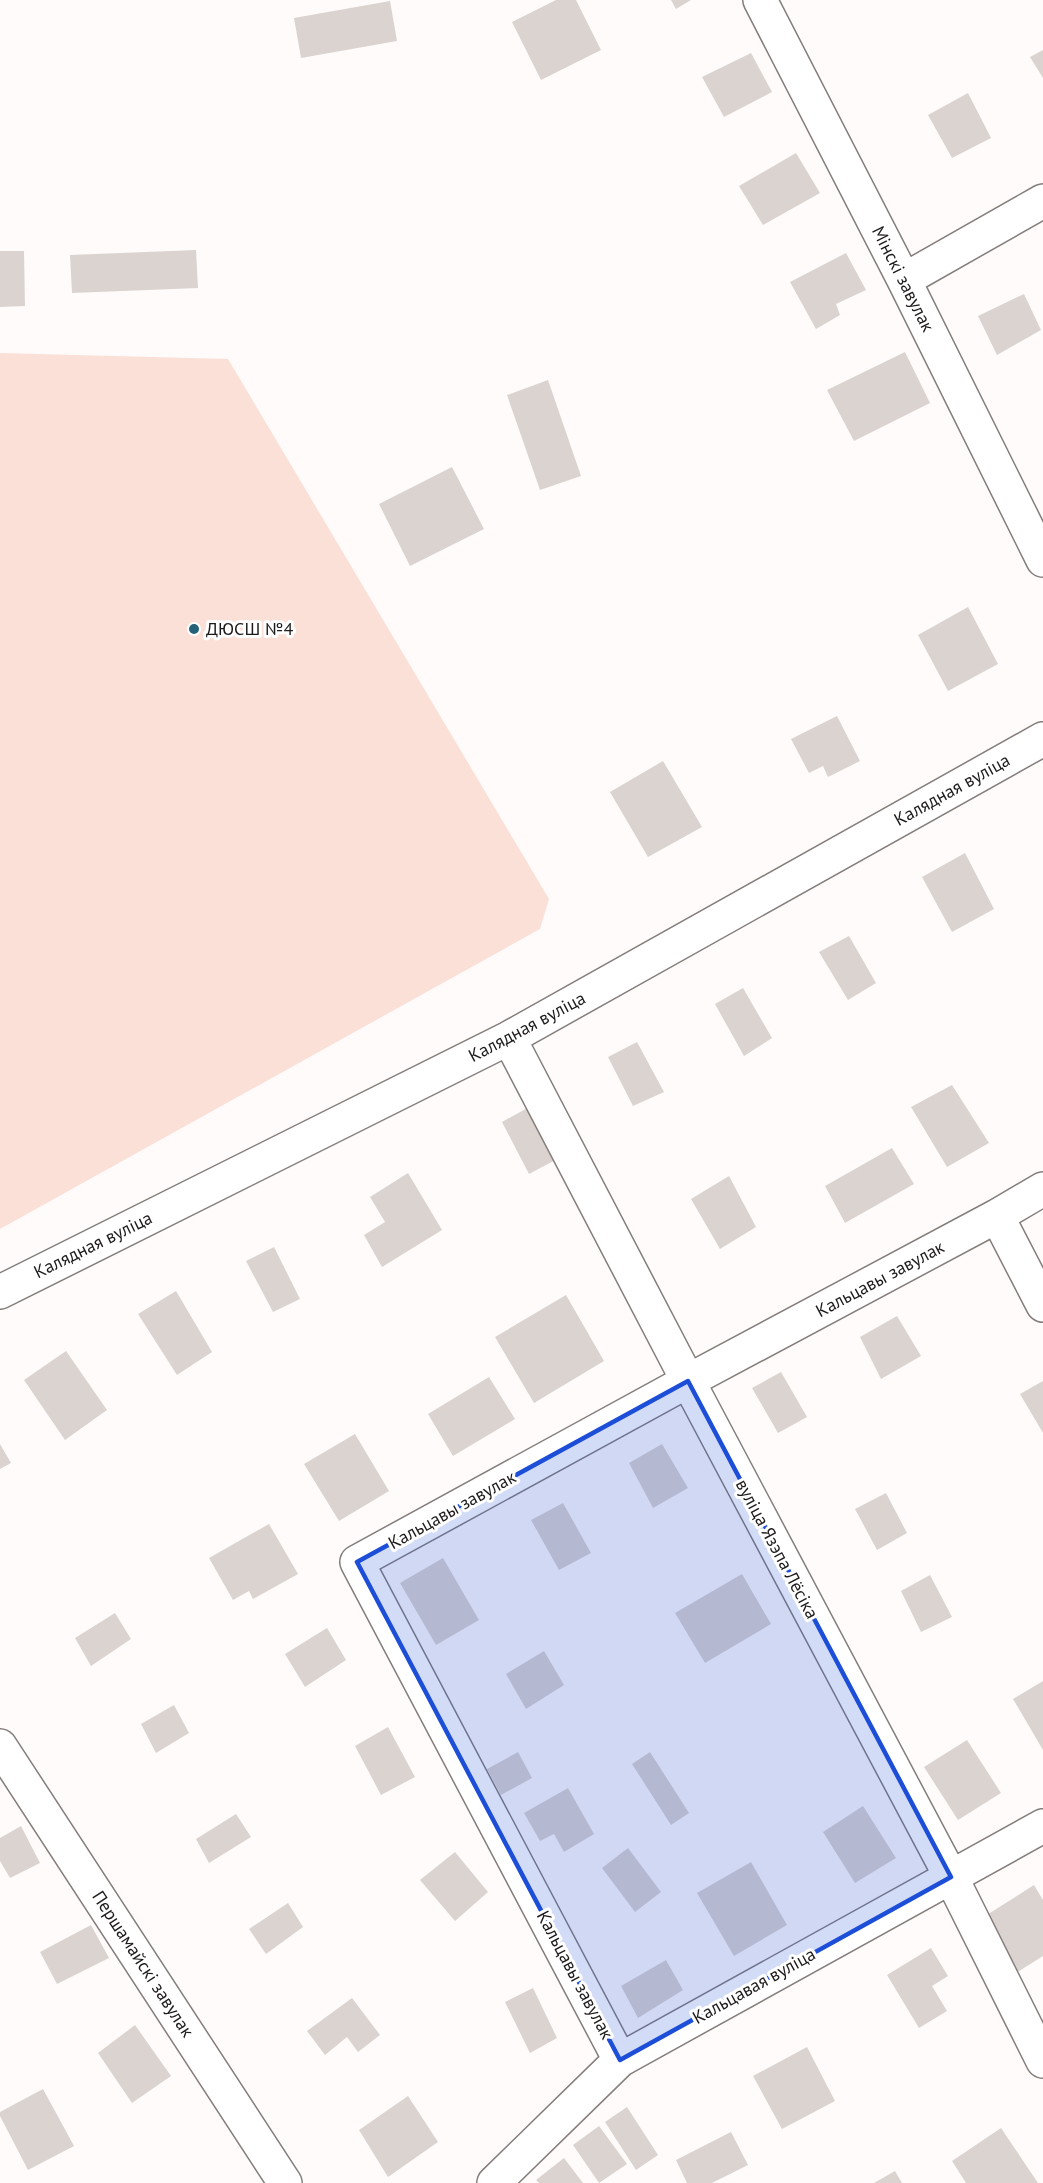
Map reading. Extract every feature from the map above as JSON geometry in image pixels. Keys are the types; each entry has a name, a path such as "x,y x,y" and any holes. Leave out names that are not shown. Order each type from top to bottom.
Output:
{"street":[{"name":"Мінскі завулак","path":"760,0 904,280 1043,560"},
{"path":"904,280 1043,201"},
{"name":"Калядная вуліца","path":"0,1292 509,1038 1043,739"},
{"name":"вуліца Язэпа Лёсіка","path":"509,1038 951,1877 1043,2061"},
{"name":"Кальцавы завулак","path":"620,2060 357,1562 1043,1189"},
{"path":"997,1216 1043,1305"},
{"name":"Першамайскі завулак","path":"0,1746 285,2183"},
{"name":"Кальцавая вуліца","path":"494,2183 620,2060 1043,1826"}],"highlighted area":[{"path":"688,1381 951,1877 620,2060 357,1562"}],"shaded area":[{"name":"ДЮСШ №4","path":"0,353 228,359 549,899 540,929 0,1229"}],"building":[{"path":"556,0 576,0 601,50 541,80 512,22"},
{"path":"671,0 691,0 676,9"},
{"path":"390,1 397,41 301,58 294,18"},
{"path":"1043,50 1043,78 1030,57"},
{"path":"751,53 772,92 724,117 702,77"},
{"path":"968,93 991,138 952,158 928,115"},
{"path":"796,153 820,193 763,225 739,186"},
{"path":"196,250 198,288 72,293 70,255"},
{"path":"0,251 24,251 25,306 0,307"},
{"path":"846,253 866,290 836,304 840,315 816,329 790,282"},
{"path":"1024,294 1041,330 997,355 978,316"},
{"path":"905,352 930,403 854,441 827,390"},
{"path":"548,380 581,476 540,490 507,395"},
{"path":"452,467 484,529 410,566 379,504"},
{"path":"968,607 998,664 948,691 918,635"},
{"path":"837,716 860,761 828,777 823,766 809,773 791,739"},
{"path":"663,761 702,827 648,857 610,792"},
{"path":"965,853 994,909 952,932 922,877"},
{"path":"849,936 876,983 848,1000 819,952"},
{"path":"743,988 772,1038 744,1056 715,1004"},
{"path":"637,1042 664,1092 633,1106 608,1057"},
{"path":"952,1085 989,1143 947,1167 911,1107"},
{"path":"531,1106 561,1157 529,1174 502,1122"},
{"path":"892,1148 914,1184 845,1223 825,1186"},
{"path":"408,1173 442,1230 382,1267 364,1235 385,1222 370,1197"},
{"path":"729,1176 756,1227 720,1249 691,1199"},
{"path":"274,1247 300,1299 273,1312 246,1261"},
{"path":"176,1291 212,1352 177,1375 138,1314"},
{"path":"566,1295 604,1361 534,1403 495,1337"},
{"path":"897,1316 921,1356 881,1379 860,1337"},
{"path":"66,1351 107,1410 65,1440 24,1380"},
{"path":"781,1372 807,1417 778,1433 752,1388"},
{"path":"489,1377 515,1419 453,1456 428,1414"},
{"path":"1043,1381 1043,1433 1020,1394"},
{"path":"355,1434 389,1491 339,1521 304,1464"},
{"path":"0,1444 11,1463 0,1469"},
{"path":"662,1444 688,1488 653,1508 629,1463"},
{"path":"886,1493 907,1533 877,1550 855,1509"},
{"path":"563,1503 591,1553 559,1570 531,1520"},
{"path":"269,1524 298,1574 253,1599 249,1591 233,1600 209,1558"},
{"path":"443,1558 479,1620 436,1645 400,1583"},
{"path":"742,1574 771,1624 705,1663 675,1613"},
{"path":"930,1575 952,1617 921,1632 901,1591"},
{"path":"115,1613 131,1639 91,1666 75,1638"},
{"path":"327,1628 346,1660 305,1687 285,1654"},
{"path":"544,1651 564,1685 526,1709 506,1674"},
{"path":"1043,1681 1043,1750 1013,1699"},
{"path":"174,1705 189,1733 156,1753 141,1724"},
{"path":"388,1727 415,1777 381,1795 355,1746"},
{"path":"967,1740 1001,1793 958,1820 924,1767"},
{"path":"518,1752 532,1778 501,1795 487,1769"},
{"path":"650,1752 689,1813 671,1825 632,1764"},
{"path":"568,1788 594,1834 564,1852 554,1834 540,1841 524,1813"},
{"path":"863,1806 896,1858 855,1883 823,1832"},
{"path":"236,1814 251,1837 209,1863 196,1839"},
{"path":"21,1826 40,1863 10,1878 0,1861 0,1838"},
{"path":"628,1848 661,1892 635,1912 602,1868"},
{"path":"455,1852 488,1892 455,1921 420,1880"},
{"path":"751,1862 787,1925 734,1956 697,1893"},
{"path":"1034,1885 1043,1900 1043,1956 1016,1973 982,1918"},
{"path":"288,1903 303,1927 266,1954 249,1929"},
{"path":"91,1925 109,1958 57,1984 40,1952"},
{"path":"931,1948 948,1976 932,1986 947,2011 919,2028 887,1975"},
{"path":"666,1960 683,1990 638,2018 621,1986"},
{"path":"533,1988 557,2038 530,2053 505,2002"},
{"path":"352,1998 380,2035 358,2052 347,2037 325,2055 307,2031"},
{"path":"135,2025 171,2076 132,2103 98,2053"},
{"path":"807,2047 835,2101 782,2129 753,2076"},
{"path":"43,2089 74,2146 28,2170 0,2112"},
{"path":"408,2096 438,2142 388,2177 359,2130"},
{"path":"627,2107 658,2155 636,2170 605,2122"},
{"path":"599,2126 627,2164 599,2183 573,2145"},
{"path":"1001,2128 1038,2183 966,2183 952,2161"},
{"path":"731,2132 748,2165 712,2183 687,2183 676,2160"},
{"path":"564,2158 583,2183 539,2183 536,2180"},
{"path":"895,2171 902,2183 874,2183"}],"place":[{"name":"ДЮСШ №4","path":"194,629"}]}
